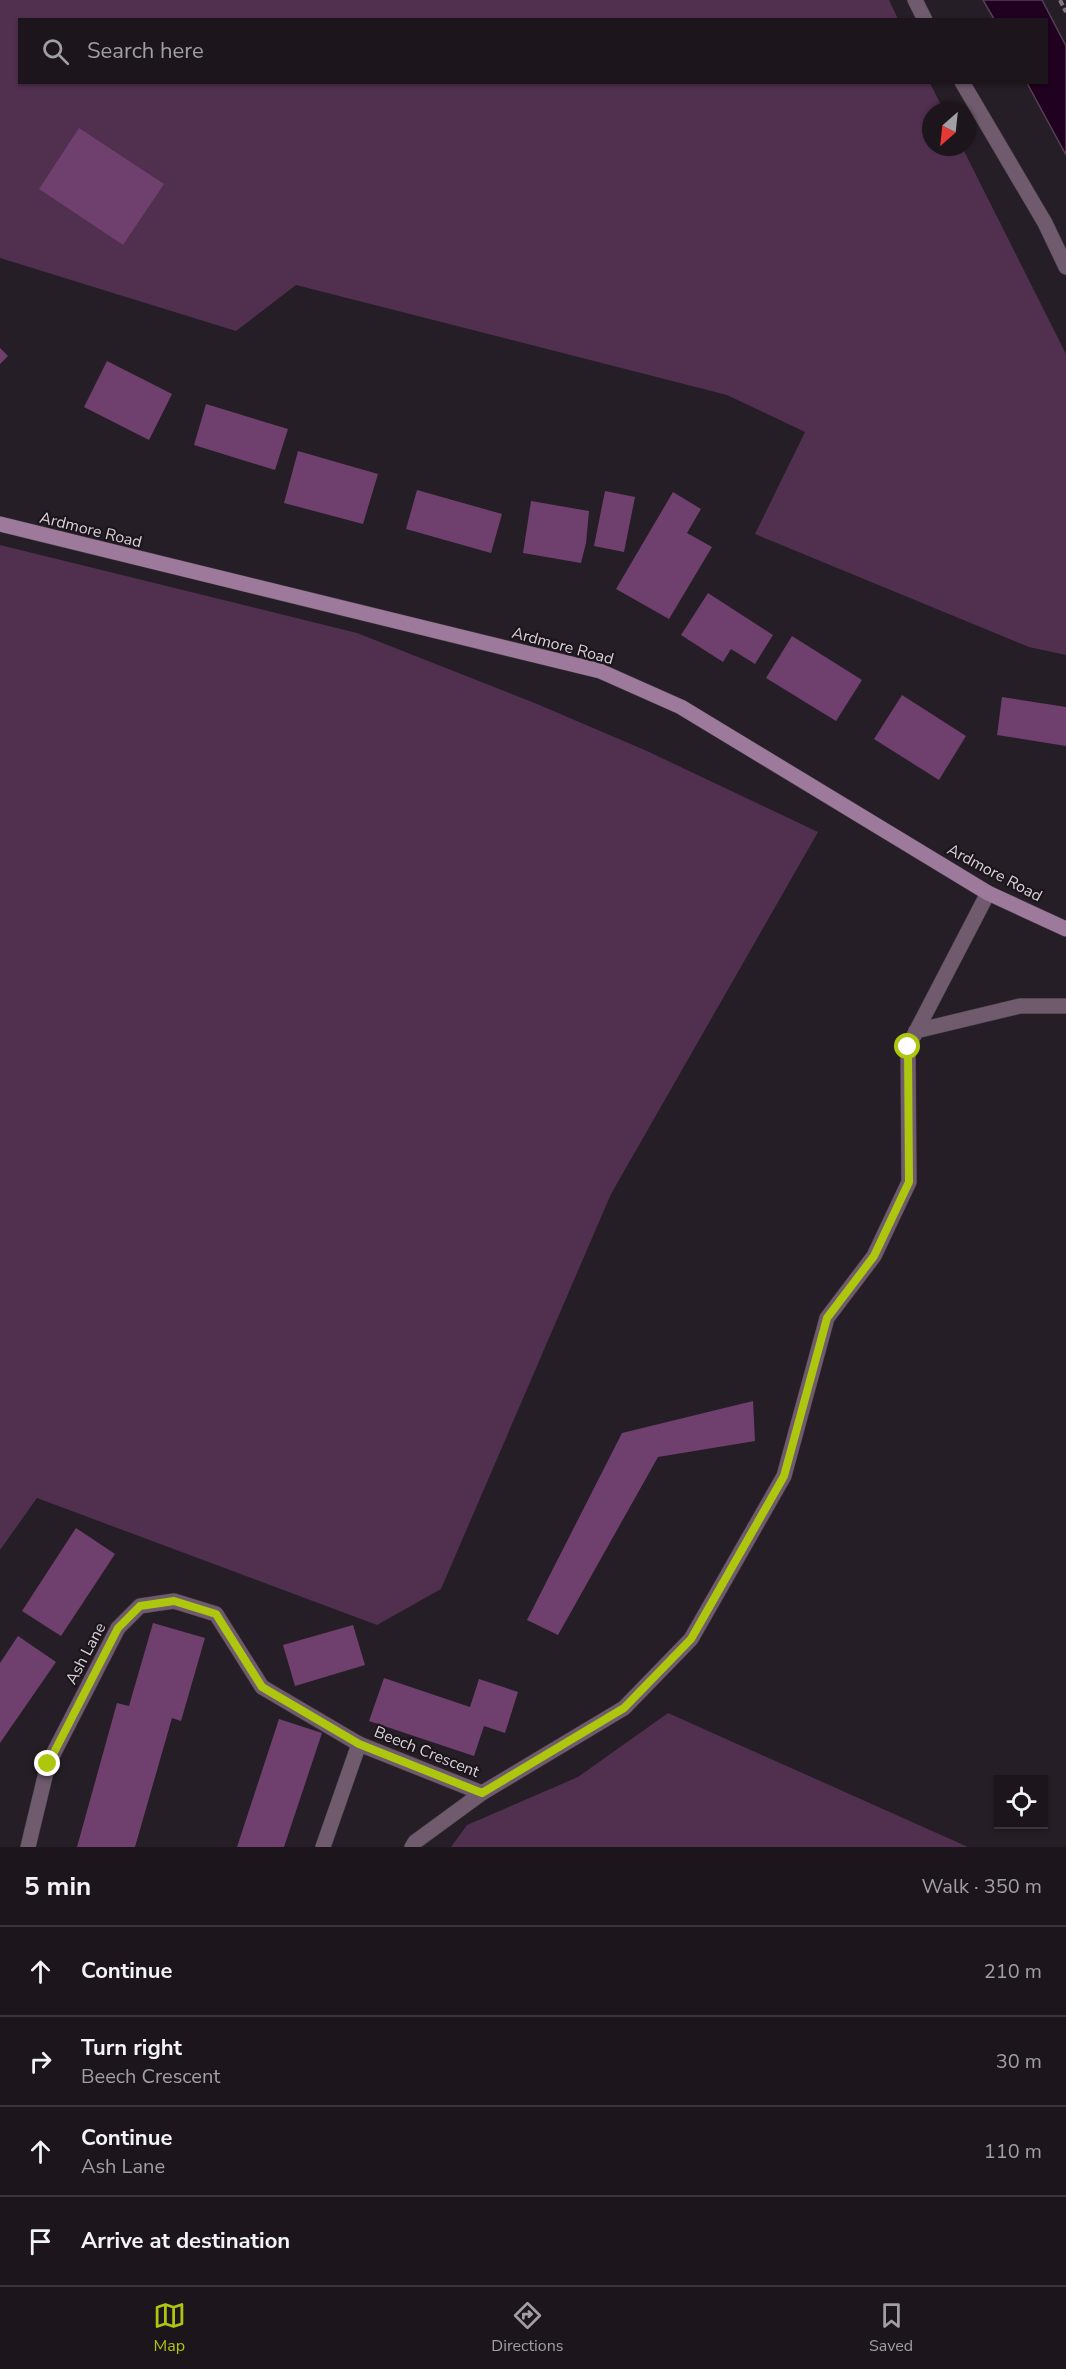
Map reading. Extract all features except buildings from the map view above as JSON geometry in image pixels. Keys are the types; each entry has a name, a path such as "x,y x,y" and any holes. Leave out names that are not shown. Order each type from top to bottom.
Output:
{"street":[{"path":"915,0 925,18"},
{"path":"963,84 1045,223 1066,267"},
{"name":"Ardmore Road","path":"0,524 600,671 681,707 988,893 1066,929"},
{"path":"412,1847 415,1842 482,1793 624,1708 691,1639 784,1476 827,1318 874,1256 909,1182 908,1047 988,893"},
{"path":"916,1031 1020,1006 1066,1006"},
{"name":"Ash Lane","path":"28,1847 48,1764 118,1628 140,1606 174,1601 216,1614 262,1687 359,1744"},
{"name":"Beech Crescent","path":"323,1847 359,1744 482,1793"}],"path":[{"path":"1060,0 1066,12"}],"shaded area":[{"path":"0,0 889,0 898,18 18,18 18,84 930,84 940,102 922,102 922,156 967,156 1066,354 1066,655 1029,647 755,534 805,432 727,395 296,285 236,331 0,258"},
{"path":"983,0 1042,0 1066,46 1066,155 1028,84 1048,84 1048,18 993,18"},
{"path":"0,545 357,633 537,704 647,751 818,832 611,1194 441,1589 377,1625 37,1498 0,1550"},
{"path":"668,1713 968,1847 451,1847 467,1825 578,1777"}],"route":[{"path":"48,1764 118,1628 140,1606 174,1601 216,1614 262,1687 359,1744 482,1793 624,1708 691,1639 784,1476 827,1318 874,1256 909,1182 908,1047"}]}
